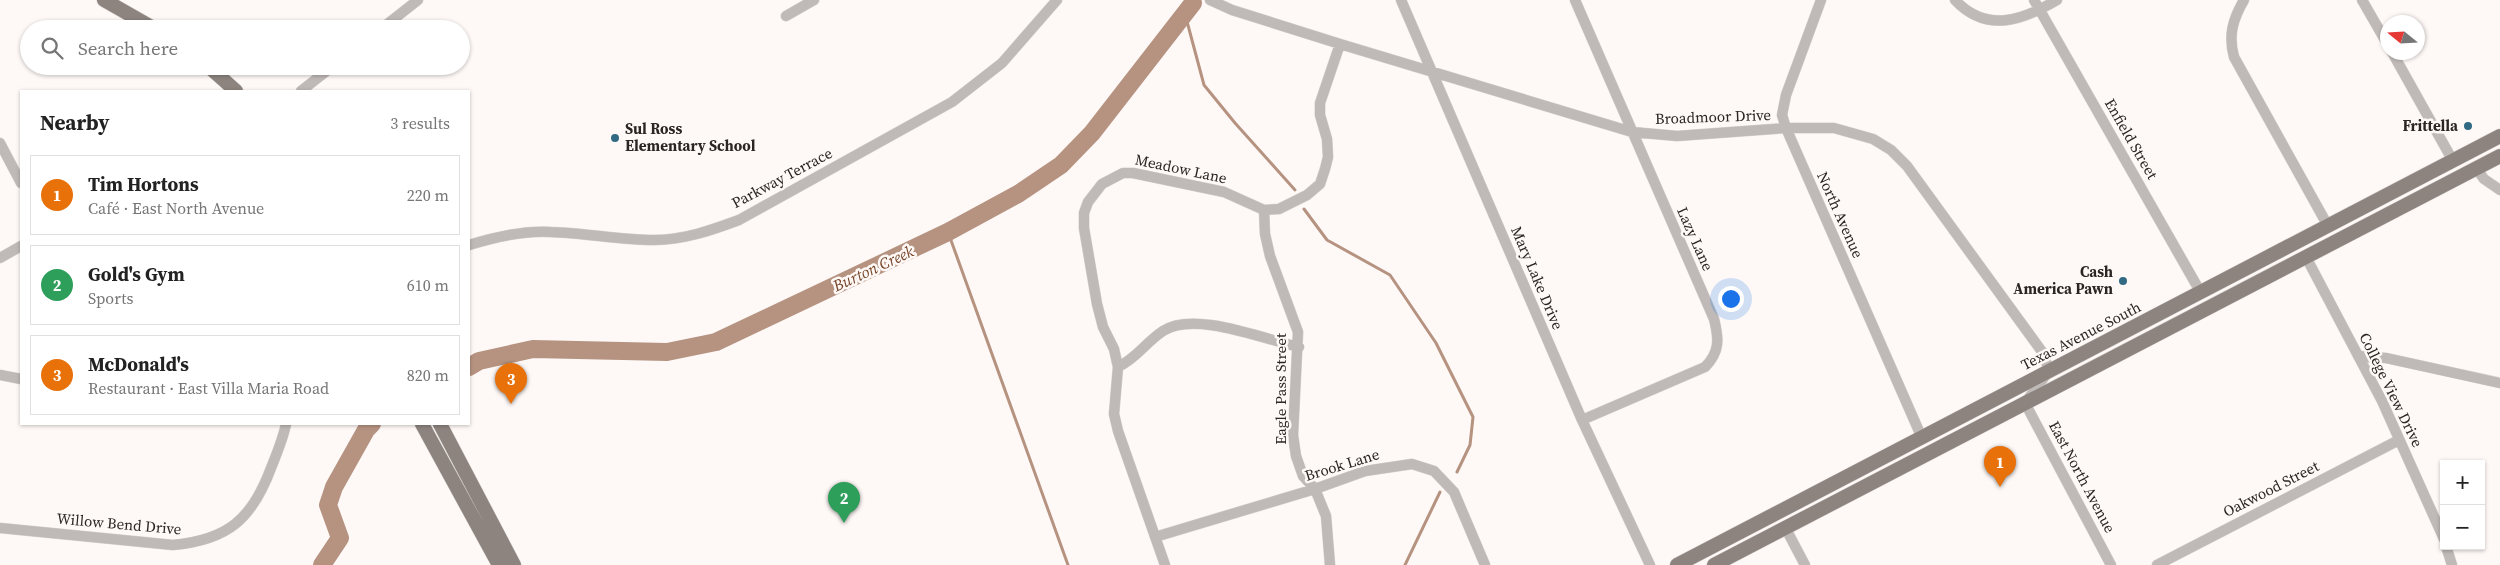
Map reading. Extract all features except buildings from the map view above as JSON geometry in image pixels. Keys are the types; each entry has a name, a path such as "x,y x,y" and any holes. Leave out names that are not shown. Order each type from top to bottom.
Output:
{"main road":[{"path":"104,0 139,20"},
{"path":"218,75 235,90"},
{"name":"Texas Avenue South","path":"1677,565 2500,136"},
{"path":"1714,565 2500,156"},
{"path":"2367,225 2374,211 2451,172 2454,166 2453,161"},
{"path":"423,425 499,565"},
{"path":"441,425 514,565"},
{"path":"1696,565 1751,536 1758,524"}],"street":[{"path":"392,20 418,0"},
{"path":"786,16 814,0"},
{"name":"Parkway Terrace","path":"470,245 503,236 542,232 600,237 669,239 708,231 739,220 952,102 1002,63 1057,0"},
{"name":"Broadmoor Drive","path":"1210,0 1232,10 1340,44 1632,132 1677,136 1786,128 1846,130 1873,139 1898,157 2012,308 2043,353 2049,371"},
{"name":"Mary Lake Drive","path":"1401,0 1582,420 1650,565"},
{"name":"Lazy Lane","path":"1575,0 1714,319 1718,344 1716,352 1705,367 1582,420"},
{"name":"North Avenue","path":"1821,0 1784,102 1782,115 1922,438"},
{"path":"1955,0 1973,14 1987,20 2006,21 2024,18 2057,0"},
{"name":"Enfield Street","path":"2034,0 2202,292"},
{"path":"2244,0 2231,29 2230,44 2234,57 2328,226"},
{"path":"2362,0 2380,31"},
{"path":"1264,210 1279,209 1293,204 1320,184 1328,157 1320,104 1340,44"},
{"path":"2396,60 2453,161"},
{"path":"303,90 322,75"},
{"path":"0,143 20,180"},
{"path":"2476,168 2484,179 2500,190"},
{"name":"Meadow Lane","path":"1165,565 1118,431 1114,407 1118,367 1114,349 1103,327 1097,304 1084,228 1084,213 1095,191 1113,177 1123,173 1133,173 1224,192 1264,210"},
{"name":"Eagle Pass Street","path":"1264,210 1265,234 1270,256 1298,332 1299,347 1293,435 1296,456 1303,476 1315,489 1326,516 1330,565"},
{"path":"0,258 20,247"},
{"name":"College View Drive","path":"2306,257 2382,401 2440,530"},
{"path":"1118,367 1131,361 1164,330 1182,325 1232,328 1299,347"},
{"path":"2358,356 2386,358 2500,383"},
{"path":"2025,403 2049,371"},
{"path":"0,375 20,379"},
{"name":"East North Avenue","path":"2025,403 2111,565"},
{"name":"Willow Bend Drive","path":"0,528 173,546 197,543 214,538 231,529 249,512 262,493 286,425"},
{"name":"Oakwood Street","path":"2157,565 2399,440"},
{"name":"Brook Lane","path":"1155,537 1315,489 1365,471 1412,464 1429,468 1439,475 1454,492 1485,565"},
{"path":"1786,527 1805,565"},
{"path":"2447,550 2452,565"}],"waterway":[{"name":"Burton Creek","path":"470,366 479,361 533,349 667,352 716,342 948,232 1018,194 1061,165 1092,133 1193,3"},
{"path":"1185,14 1204,85 1295,190"},
{"path":"1304,209 1327,240 1390,275 1436,343 1473,417 1470,445 1457,472"},
{"path":"948,232 1068,565"},
{"name":"Burton Creek","path":"322,565 340,538 328,505 334,487 366,430 371,425"},
{"path":"1405,565 1440,492"}],"place":[{"name":"Frittella","path":"2468,126"},
{"name":"Sul Ross Elementary School","path":"615,138"},
{"name":"Cash America Pawn","path":"2123,281"},
{"name":"McDonald's","path":"511,404"},
{"name":"Tim Hortons","path":"2000,487"},
{"name":"Gold's Gym","path":"844,523"}]}
